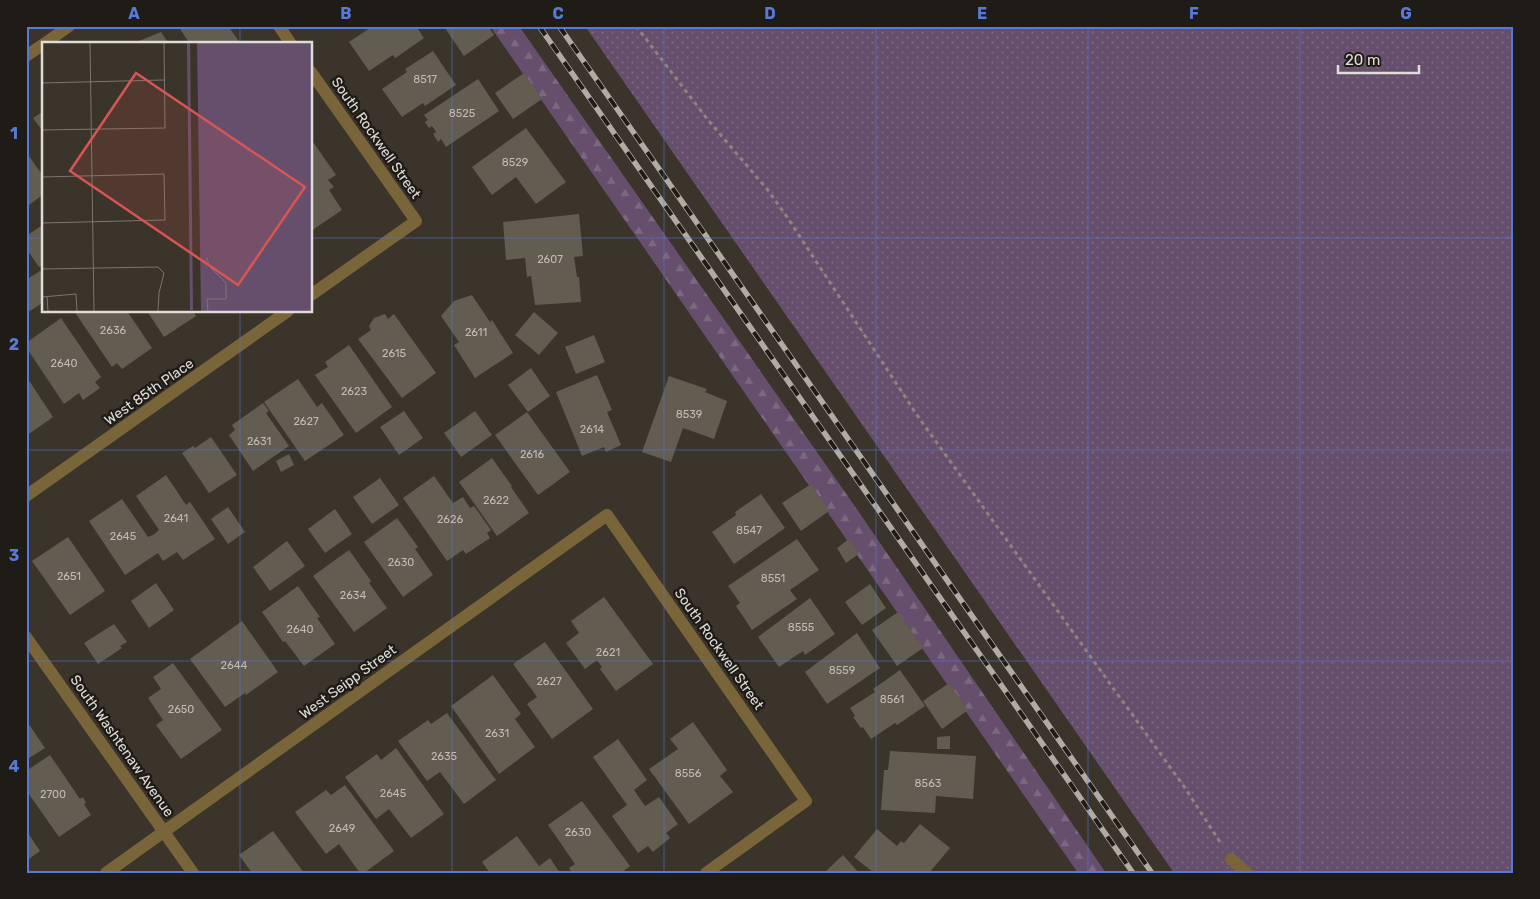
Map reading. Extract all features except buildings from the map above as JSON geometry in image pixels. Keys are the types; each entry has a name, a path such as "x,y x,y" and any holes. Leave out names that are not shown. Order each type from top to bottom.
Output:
{"street":[{"path":"47,42 69,26"},
{"path":"279,26 290,42"},
{"path":"26,56 42,45"},
{"name":"South Rockwell Street","path":"312,73 416,221 312,294"},
{"name":"West 85th Place","path":"26,496 287,312"},
{"name":"South Rockwell Street","path":"607,515 806,800 706,873"},
{"name":"West Seipp Street","path":"106,873 607,515"},
{"name":"South Washtenaw Avenue","path":"26,636 193,873"},
{"path":"1231,859 1247,873"}],"path":[{"path":"636,26 702,113 767,189 785,214 919,418 1185,788 1231,859"}],"green space":[{"path":"490,26 519,26 854,505 1106,873 1078,873"},
{"path":"585,26 1514,26 1514,873 1174,873"}],"railway":[{"path":"539,26 1133,873"},
{"path":"559,26 1152,873"}]}
